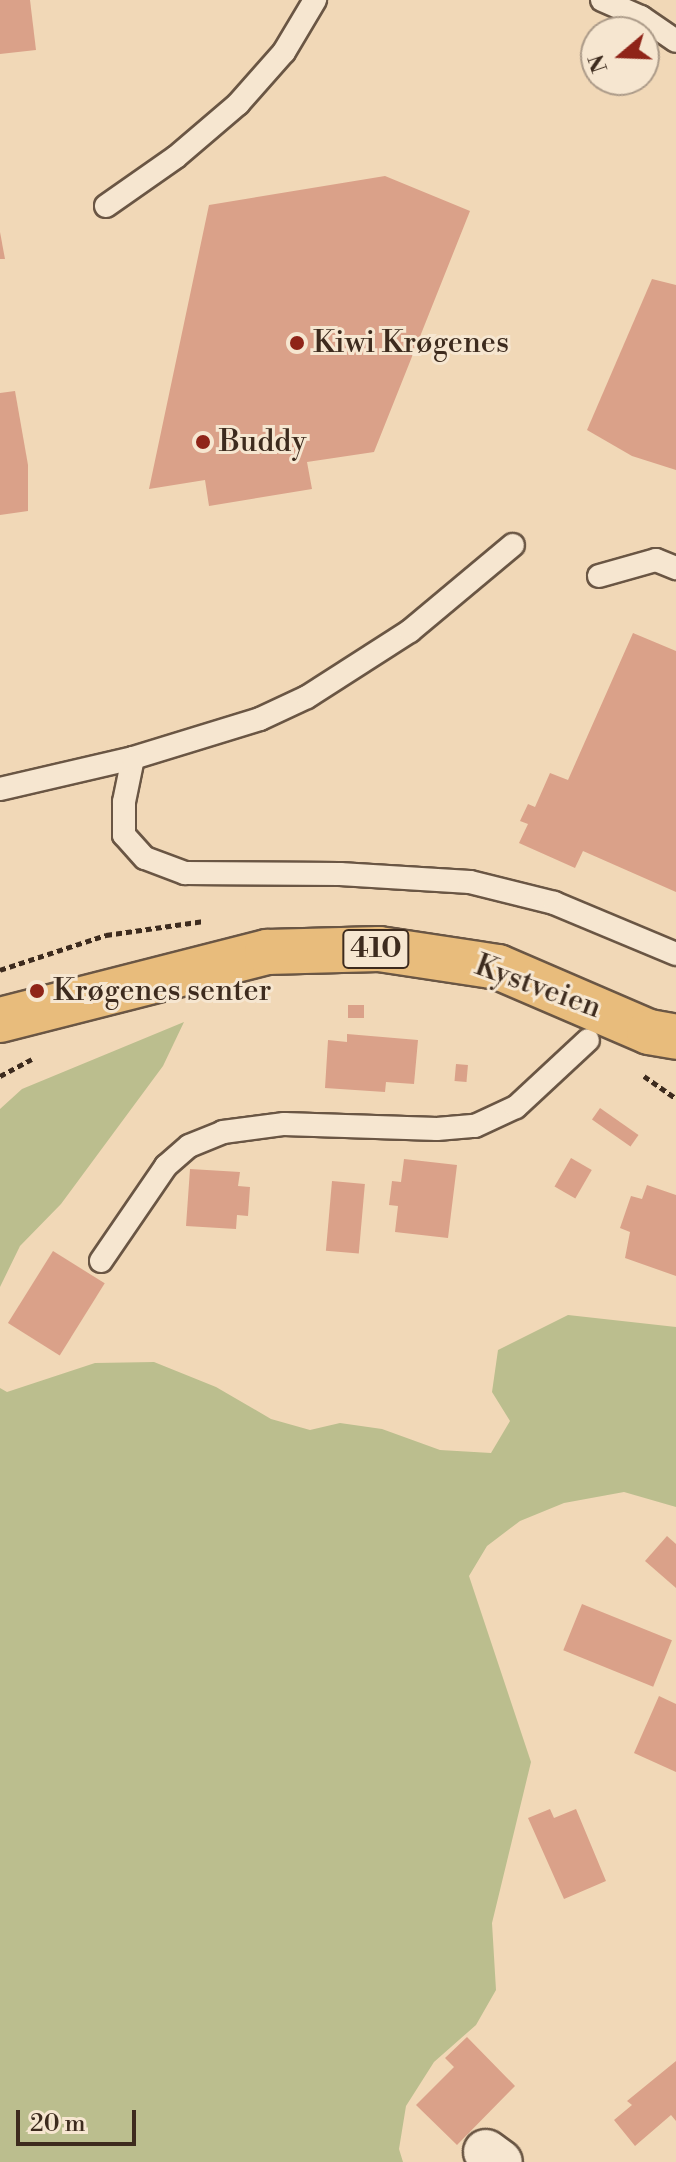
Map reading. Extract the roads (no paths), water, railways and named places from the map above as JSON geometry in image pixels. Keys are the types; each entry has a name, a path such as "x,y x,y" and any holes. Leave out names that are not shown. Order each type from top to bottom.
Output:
{"main road":[{"name":"Kystveien","path":"0,1020 94,998 207,964 267,952 379,949 498,967 667,1043"},
{"name":"Kystveien","path":"0,1048 94,998"}],"lane":[{"path":"106,206 176,157 238,104 284,52 315,0"},
{"path":"602,0 641,17 676,41"},
{"path":"0,789 133,758 260,719 307,697 410,631 513,545"},
{"path":"599,576 656,560 676,568"},
{"path":"133,758 124,802 124,835 145,858 185,873 470,882 554,903 676,954"},
{"path":"101,1261 166,1166 189,1146 223,1132 284,1124 475,1126 516,1107 588,1040"}],"place":[{"name":"Kiwi Krøgenes","path":"297,343"},
{"name":"Buddy","path":"203,442"},
{"name":"Krøgenes senter","path":"37,991"}]}
